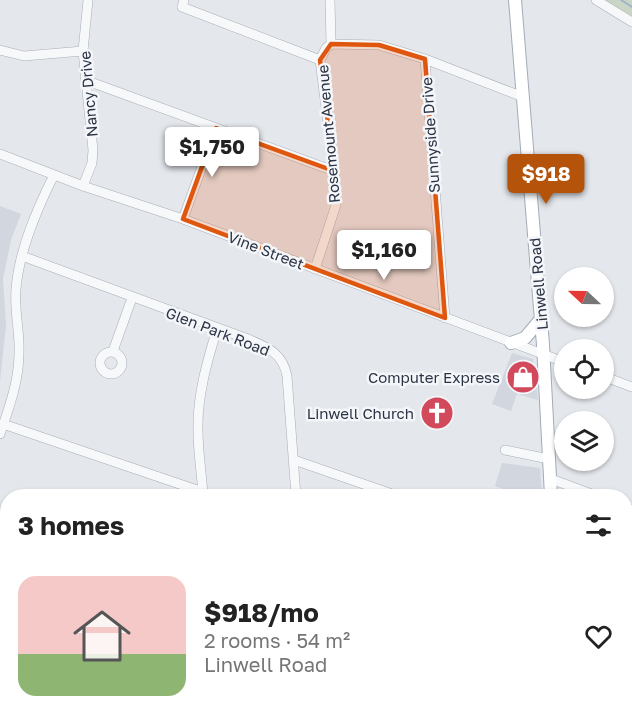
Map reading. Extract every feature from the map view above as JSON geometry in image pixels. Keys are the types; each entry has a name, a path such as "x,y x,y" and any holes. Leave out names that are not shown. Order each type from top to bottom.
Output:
{"main road":[{"name":"Linwell Road","path":"515,0 543,355 551,489"},
{"path":"512,343 525,338 540,320"}],"street":[{"name":"Nancy Drive","path":"83,186 92,163 93,150 83,51 88,0"},
{"path":"184,0 182,7 320,60"},
{"name":"Rosemount Avenue","path":"315,269 336,205 320,60 326,48 331,44 330,0"},
{"path":"596,0 632,22"},
{"path":"331,44 379,45 523,97"},
{"path":"0,50 24,56 83,51"},
{"name":"Sunnyside Drive","path":"424,60 445,318"},
{"path":"85,80 334,171"},
{"path":"183,219 216,128"},
{"name":"Vine Street","path":"0,154 83,186 183,219 554,359"},
{"path":"0,434 18,372 19,330 16,291 22,256 34,220 54,175"},
{"name":"Glen Park Road","path":"22,256 266,347 276,353 285,366 296,489"},
{"path":"113,351 132,298"},
{"path":"203,489 198,432 199,414 206,367 218,329"},
{"path":"614,380 632,387"},
{"path":"3,424 189,489"},
{"path":"506,450 549,459"},
{"path":"294,460 378,489"},
{"path":"550,479 578,489"}],"highlighted area":[{"path":"331,44 379,45 425,59 445,318 183,219 216,128 334,171 320,60"}],"shaded area":[{"path":"0,206 21,214 11,240 3,279 6,326 0,381"},
{"path":"512,353 533,359 538,400 517,394 511,411 492,404"},
{"path":"502,463 540,468 542,489 504,489 495,486"}],"green space":[{"path":"593,0 632,0 632,22"}],"waterway":[{"path":"621,0 632,7"}],"place":[{"name":"Computer Express","path":"523,377"},
{"name":"Linwell Church","path":"437,413"}]}
